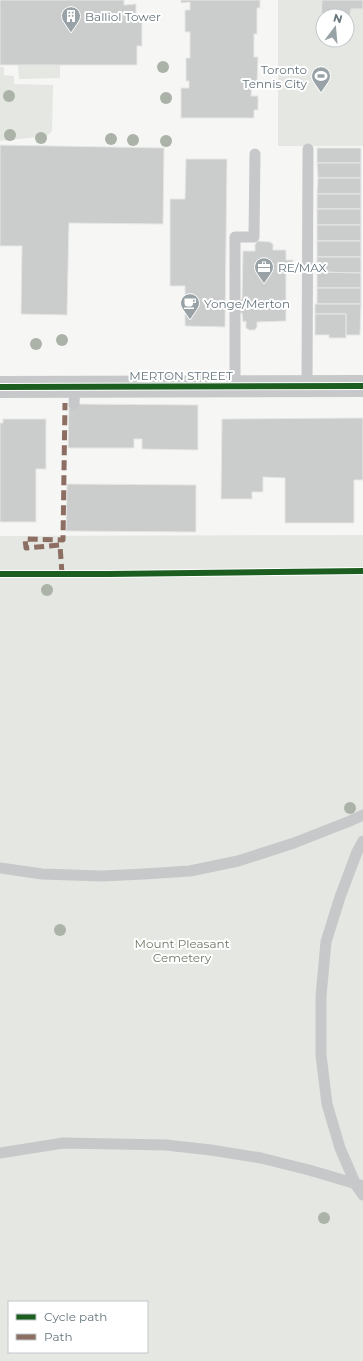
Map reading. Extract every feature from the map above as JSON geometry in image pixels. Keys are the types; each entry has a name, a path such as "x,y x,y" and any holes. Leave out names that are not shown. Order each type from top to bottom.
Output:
{"street":[{"name":"MERTON STREET","path":"0,386 75,395 235,386 363,386"}],"lane":[{"path":"307,386 308,149"},
{"path":"235,386 235,237 254,237 255,154"},
{"path":"0,868 42,874 102,876 190,870 238,862 294,843 350,821 363,814"},
{"path":"363,841 357,852 326,942 321,996 321,1055 328,1104 340,1148 363,1195"},
{"path":"0,1153 63,1143 166,1145 261,1158 359,1185"}],"green space":[{"name":"Toronto Tennis City","path":"278,0 363,0 363,146 278,146"},
{"path":"18,65 60,65 60,78 19,79"},
{"path":"0,67 4,67 4,75 14,76 14,84 53,85 52,131 47,136 0,141"},
{"name":"Mount Pleasant Cemetery","path":"363,535 363,1361 0,1361 0,536"}],"building":[{"name":"Balliol Tower","path":"0,0 124,0 124,5 136,4 136,20 142,20 142,46 137,46 137,65 0,65"},
{"path":"181,0 260,0 260,8 257,8 257,34 254,34 254,57 258,57 257,83 252,83 251,96 258,96 258,110 254,110 254,118 181,118 181,88 189,88 189,81 186,81 186,58 190,58 190,32 185,32 185,10 190,10 190,2 181,3"},
{"path":"322,0 363,0 363,9 321,8"},
{"path":"0,145 164,148 163,224 69,223 67,315 21,314 22,246 0,246"},
{"path":"317,148 361,148 361,163 317,163"},
{"path":"186,159 227,159 225,327 185,326 185,286 170,286 170,199 185,199"},
{"path":"317,163 361,163 361,178 318,178"},
{"path":"318,178 361,178 361,194 317,194"},
{"path":"317,194 361,194 361,209 317,209"},
{"path":"317,209 361,209 361,225 317,225"},
{"path":"317,225 361,225 361,241 317,241"},
{"name":"RE/MAX","path":"258,241 270,242 273,244 273,250 286,250 286,260 293,260 292,268 286,268 286,321 257,322 257,327 255,330 249,330 246,328 246,321 243,322 242,313 240,313 238,302 242,299 243,251 255,251 255,244"},
{"path":"317,241 361,241 361,257 317,257"},
{"path":"317,257 361,257 361,273 317,272"},
{"path":"317,272 361,273 361,288 317,288"},
{"path":"317,288 361,288 361,304 317,304"},
{"path":"315,304 361,304 360,335 346,335 346,314 315,314"},
{"path":"315,314 346,314 346,338 329,338 329,335 315,335"},
{"path":"69,404 198,405 198,450 142,449 142,439 134,439 134,448 68,448"},
{"path":"363,418 363,480 354,480 354,523 285,523 285,478 263,477 263,492 252,492 252,499 221,499 222,419"},
{"path":"3,419 46,419 46,469 36,469 36,522 0,522 0,423 3,423"},
{"path":"67,484 196,485 196,532 66,531"}],"marked path":[{"path":"62,574 60,545 26,548 25,539 63,540 65,403"}],"cycle path":[{"path":"0,387 363,386"},
{"path":"0,574 363,571"}],"place":[{"name":"Balliol Tower","path":"71,33"},
{"name":"Toronto Tennis City","path":"321,93"},
{"name":"RE/MAX","path":"264,284"},
{"name":"Yonge/Merton","path":"190,320"}]}
